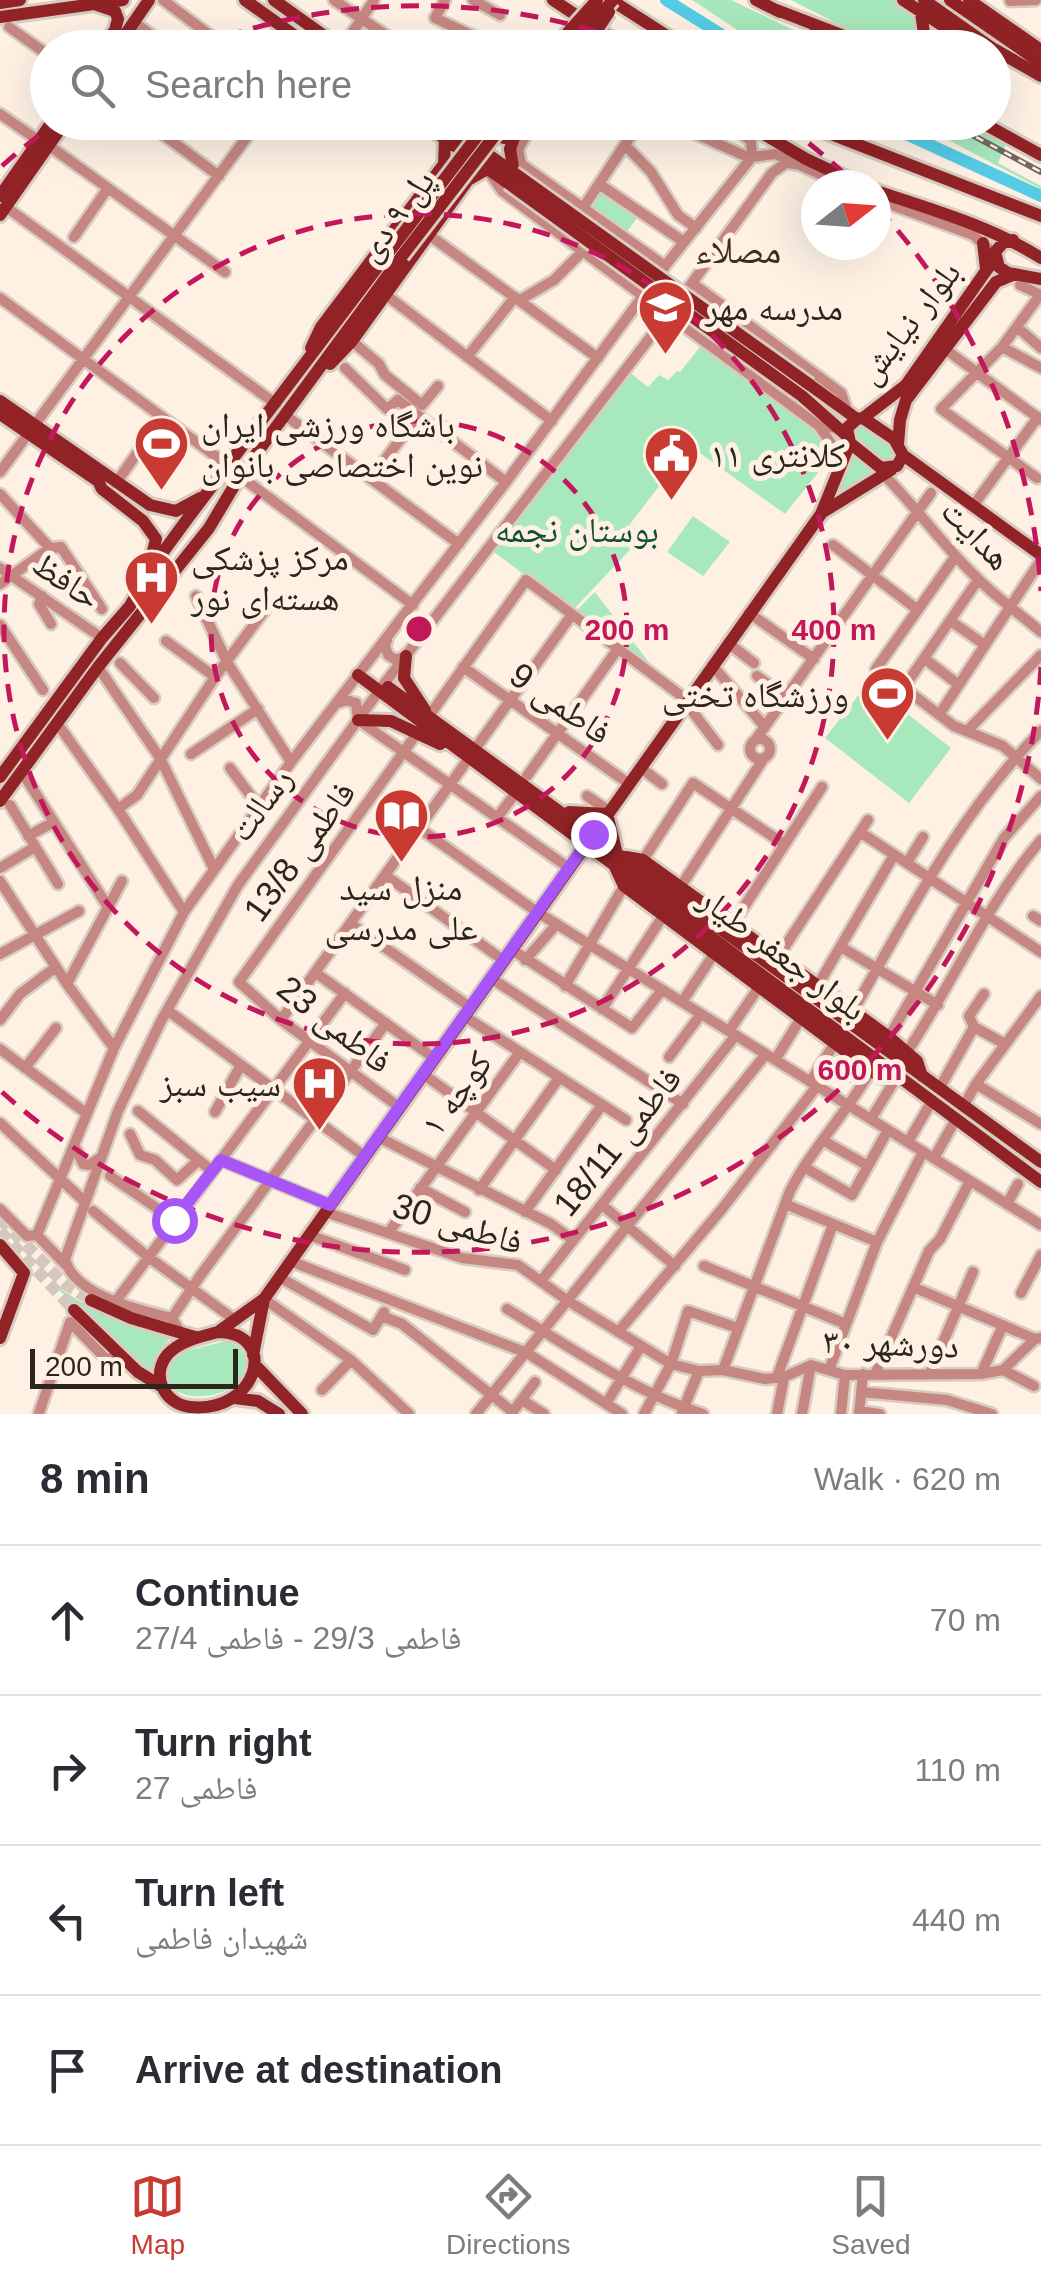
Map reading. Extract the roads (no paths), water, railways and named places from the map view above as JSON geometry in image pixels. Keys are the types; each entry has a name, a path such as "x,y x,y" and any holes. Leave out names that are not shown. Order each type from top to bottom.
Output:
{"main road":[{"path":"0,2 20,0"},
{"path":"4,22 123,0"},
{"path":"128,30 149,0"},
{"path":"245,0 285,30"},
{"path":"554,0 572,19 592,30"},
{"path":"568,30 597,0"},
{"path":"756,0 812,30"},
{"path":"903,0 962,30"},
{"path":"950,0 987,30"},
{"path":"969,0 1041,50"},
{"path":"587,30 614,1"},
{"path":"597,30 614,1"},
{"path":"614,1 658,30"},
{"path":"278,2 314,30"},
{"path":"94,5 115,11 115,30"},
{"path":"923,7 953,30"},
{"path":"774,9 824,30"},
{"path":"564,30 572,19"},
{"path":"1011,49 1038,71"},
{"path":"1011,58 1038,71"},
{"path":"1011,62 1038,71"},
{"path":"1011,138 1041,155"},
{"path":"2,206 44,140"},
{"path":"43,143 46,140"},
{"path":"304,378 322,326 444,164 445,140"},
{"path":"456,140 487,168 511,178"},
{"path":"459,140 806,390 856,417 1041,558"},
{"name":"پل ۹ دی","path":"331,342 473,140"},
{"name":"پل ۹ دی","path":"331,342 507,140"},
{"path":"511,178 515,140"},
{"path":"774,140 830,170"},
{"path":"846,140 1041,216"},
{"path":"444,164 460,163 466,168 468,180"},
{"path":"304,378 352,341 468,180 487,168"},
{"path":"891,196 1013,240 1041,258"},
{"name":"بلوار نیایش","path":"821,514 839,468 850,423 906,385 986,272 998,247 1013,240"},
{"path":"983,242 986,272"},
{"path":"995,257 1003,270 1017,280 1041,279"},
{"name":"بلوار نیایش","path":"900,450 900,420 906,400 996,282 1017,280"},
{"path":"0,777 130,606 147,574 210,490 280,410 331,342"},
{"path":"806,390 845,435 886,471"},
{"path":"0,402 143,521 156,539 147,574"},
{"path":"5,803 22,772 98,666 209,528 280,410"},
{"path":"0,414 150,504 176,511 210,490"},
{"path":"160,1386 160,1372 168,1354 218,1332 264,1299 821,514 886,471 900,450"},
{"path":"406,656 404,678 423,724"},
{"path":"361,672 423,724 561,810 585,844"},
{"path":"358,720 423,724 469,754 585,844"},
{"path":"561,810 608,813"},
{"path":"608,813 624,886 880,1077 898,1075"},
{"name":"بلوار جعفر طیار","path":"585,844 600,856 617,858 898,1075 935,1094 960,1113 1041,1182"},
{"name":"بلوار جعفر طیار","path":"585,844 617,858 922,1076 935,1094"},
{"path":"617,858 643,860 681,886 889,1037 918,1060 922,1076"},
{"name":"بلوار جعفر طیار","path":"960,1113 1041,1162"},
{"path":"0,1245 24,1273 0,1338"},
{"path":"212,1414 253,1379 264,1299"},
{"path":"90,1300 131,1318 197,1338"},
{"path":"74,1310 118,1354 160,1386 176,1408 230,1400 258,1401 274,1410"},
{"path":"218,1332 235,1335 270,1382 302,1414"},
{"path":"270,1382 262,1381 256,1388 274,1410"}],"street":[{"path":"162,0 203,30"},
{"path":"334,0 380,30"},
{"path":"352,30 374,0"},
{"path":"445,0 435,18 461,30"},
{"path":"474,0 500,15"},
{"path":"1010,1 1033,0"},
{"path":"572,19 588,30"},
{"path":"4,22 30,42"},
{"path":"134,22 145,30"},
{"path":"0,114 30,134"},
{"path":"39,140 225,272"},
{"path":"170,140 219,176"},
{"path":"0,472 245,140"},
{"path":"516,140 521,164 665,266 749,157 750,140"},
{"path":"582,208 628,140"},
{"path":"710,140 749,157 775,154 812,170"},
{"path":"625,145 651,172 678,215 696,228"},
{"path":"802,165 786,163 772,173 692,283 841,393 856,417"},
{"path":"487,168 502,191 643,296"},
{"path":"599,184 684,242"},
{"path":"74,236 108,188"},
{"path":"891,205 972,235 995,257"},
{"path":"2,206 459,544"},
{"path":"429,235 598,358"},
{"path":"467,358 518,298 554,280 584,250"},
{"name":"رسالت","path":"38,1235 114,1048 184,912 291,762 552,422 665,266"},
{"path":"1017,280 1041,295 1002,347 941,409 1037,478"},
{"name":"رسالت","path":"67,1265 66,1253 88,1206 100,1158 118,1111 167,1010 238,885 382,687 692,283"},
{"path":"386,295 552,422"},
{"path":"0,298 229,466"},
{"path":"666,313 820,426 845,435"},
{"path":"1017,328 1041,348"},
{"path":"352,341 422,405 438,386"},
{"path":"1002,347 1041,368"},
{"path":"945,348 1039,418 973,506"},
{"path":"344,368 387,409 398,400 506,482"},
{"path":"372,479 418,415"},
{"path":"116,483 157,425"},
{"path":"820,426 832,445 839,468"},
{"name":"هدایت","path":"886,471 978,580 1041,632"},
{"path":"240,476 413,605"},
{"path":"681,886 764,758 770,755 770,750 756,739 931,493"},
{"path":"0,494 50,548"},
{"path":"833,546 918,610"},
{"path":"0,584 50,548 61,548 102,609"},
{"path":"876,669 956,557"},
{"path":"939,715 1041,558"},
{"name":"حافظ","path":"0,568 102,638"},
{"name":"فاطمی 13/8","path":"239,982 526,580 570,616"},
{"path":"978,580 908,683 908,690 939,715 1003,746 1041,778"},
{"path":"42,596 39,604 51,624"},
{"path":"196,596 227,662 291,762"},
{"path":"118,809 137,794 265,610"},
{"path":"749,613 814,659"},
{"path":"281,1020 570,616 679,694 718,745"},
{"path":"952,622 985,645"},
{"path":"0,625 43,690"},
{"path":"387,639 388,655 396,660 406,656"},
{"path":"166,641 215,677"},
{"path":"728,643 754,664"},
{"path":"528,776 618,650"},
{"path":"967,731 1041,655"},
{"path":"925,659 959,685"},
{"path":"120,663 154,698"},
{"path":"712,665 765,727"},
{"path":"98,666 160,758 214,869"},
{"name":"فاطمی 9","path":"463,667 628,783"},
{"path":"757,676 786,697"},
{"path":"118,698 134,678"},
{"path":"336,704 346,700 356,703 358,720 568,868"},
{"path":"190,754 258,709"},
{"path":"57,724 184,912"},
{"path":"853,1011 981,797 1041,731"},
{"path":"640,767 662,784"},
{"path":"230,768 259,807"},
{"path":"22,772 108,907"},
{"path":"643,860 693,783 784,844"},
{"path":"733,924 822,787"},
{"path":"497,818 514,795"},
{"path":"587,796 608,813"},
{"path":"889,1037 1004,838 1041,796"},
{"path":"5,803 58,884"},
{"path":"778,956 868,820"},
{"path":"28,836 54,822"},
{"path":"419,828 537,912 1041,1225"},
{"path":"860,832 1041,952"},
{"path":"907,864 923,836"},
{"path":"907,1052 1008,881 1036,856 1041,840"},
{"path":"0,868 35,847"},
{"path":"818,985 894,855"},
{"path":"386,875 507,955 525,960 632,1028 662,990"},
{"path":"0,881 66,984 114,1048"},
{"path":"66,984 122,882"},
{"path":"565,986 624,886"},
{"path":"0,954 79,911"},
{"path":"602,1009 663,916"},
{"path":"351,924 520,1052 626,1120"},
{"path":"525,960 557,924"},
{"path":"841,947 938,1005"},
{"path":"682,1002 714,954"},
{"path":"0,1020 20,994 56,967"},
{"path":"316,973 434,1058"},
{"path":"491,978 683,1104"},
{"name":"فاطمی 23","path":"239,982 281,1020 399,1107"},
{"name":"فاطمی 18/11","path":"540,1281 683,1104 759,987"},
{"path":"116,1301 345,993"},
{"path":"984,994 969,1016 974,1027 1005,1044"},
{"path":"829,1370 877,1242 928,1155 1040,1000"},
{"path":"167,1010 364,1156"},
{"path":"669,1057 701,1014"},
{"path":"476,1414 801,1018"},
{"path":"172,1318 386,1023"},
{"path":"908,1142 974,1027"},
{"path":"25,1068 56,1028"},
{"path":"618,1332 674,1266 814,1084 834,1043"},
{"path":"0,1049 86,1113"},
{"name":"کوچه ۱","path":"390,1232 520,1052"},
{"path":"215,1112 241,1065"},
{"path":"722,1370 785,1204 804,1167 872,1070"},
{"path":"423,1074 556,1170"},
{"path":"871,1119 898,1075"},
{"path":"479,1190 559,1078"},
{"path":"976,1084 1041,1124"},
{"path":"525,1212 602,1105"},
{"path":"138,1111 212,1171"},
{"path":"0,1123 147,1256 235,1320"},
{"path":"804,1167 852,1196 888,1130"},
{"path":"130,1134 140,1155 156,1160 176,1180 199,1160"},
{"path":"378,1137 551,1224 574,1240"},
{"path":"824,1141 868,1166"},
{"path":"75,1144 76,1155 83,1164 100,1158"},
{"name":"فاطمی 30","path":"221,1160 327,1208 462,1258 518,1265 568,1300"},
{"path":"110,1176 174,1220"},
{"path":"876,1372 928,1251 940,1238 970,1181"},
{"path":"1007,1204 1018,1184"},
{"path":"420,1188 465,1212"},
{"path":"785,1204 877,1242"},
{"path":"602,1205 674,1266"},
{"path":"0,1209 28,1236 38,1235 85,1286 116,1301 172,1318 180,1332"},
{"path":"778,1414 780,1377 833,1224"},
{"path":"309,1235 405,1270"},
{"path":"1021,1293 1041,1255"},
{"path":"290,1262 527,1352 622,1414"},
{"path":"704,1266 846,1324"},
{"path":"930,1373 973,1272"},
{"path":"278,1278 374,1330 388,1301"},
{"path":"913,1287 1038,1338"},
{"path":"264,1299 351,1360 408,1414"},
{"name":"دورشهر ۳۰","path":"568,1300 671,1364 765,1379 810,1365 846,1374 981,1374 1004,1370 1038,1338"},
{"path":"506,1309 682,1411 704,1414"},
{"path":"644,1414 671,1364 688,1311 738,1328"},
{"path":"382,1316 402,1324 512,1413 535,1382"},
{"path":"39,1413 70,1322 107,1360 118,1354"},
{"path":"981,1374 1003,1325"},
{"path":"606,1404 641,1346"},
{"path":"322,1390 351,1360"},
{"path":"802,1414 810,1365"},
{"path":"1004,1370 1034,1386"},
{"path":"682,1411 698,1371"},
{"path":"841,1414 846,1374"},
{"path":"863,1374 859,1412 880,1414"},
{"path":"862,1392 947,1400 992,1414"},
{"path":"522,1400 544,1414"},
{"path":"943,1414 947,1400"}],"waterway":[{"path":"666,0 714,30"},
{"path":"919,140 1041,196"}],"tunnel":[{"path":"0,1219 65,1284 91,1300"},
{"path":"0,1231 74,1310"}],"railway":[{"path":"981,140 1041,172"}],"place":[{"name":"مدرسه مهر","path":"666,356"},
{"name":"باشگاه ورزشی ایران نوین اختصاصی بانوان","path":"162,493"},
{"name":"کلانتری ۱۱","path":"671,503"},
{"name":"مرکز پزشکی هسته‌ای نور","path":"152,626"},
{"name":"ورزشگاه تختی","path":"888,743"},
{"name":"منزل سید علی مدرسی","path":"401,865"},
{"name":"سیب سبز","path":"320,1132"}],"district":[{"name":"مصلاء","path":"738,250"}],"park label":[{"name":"بوستان نجمه","path":"577,529"}]}
